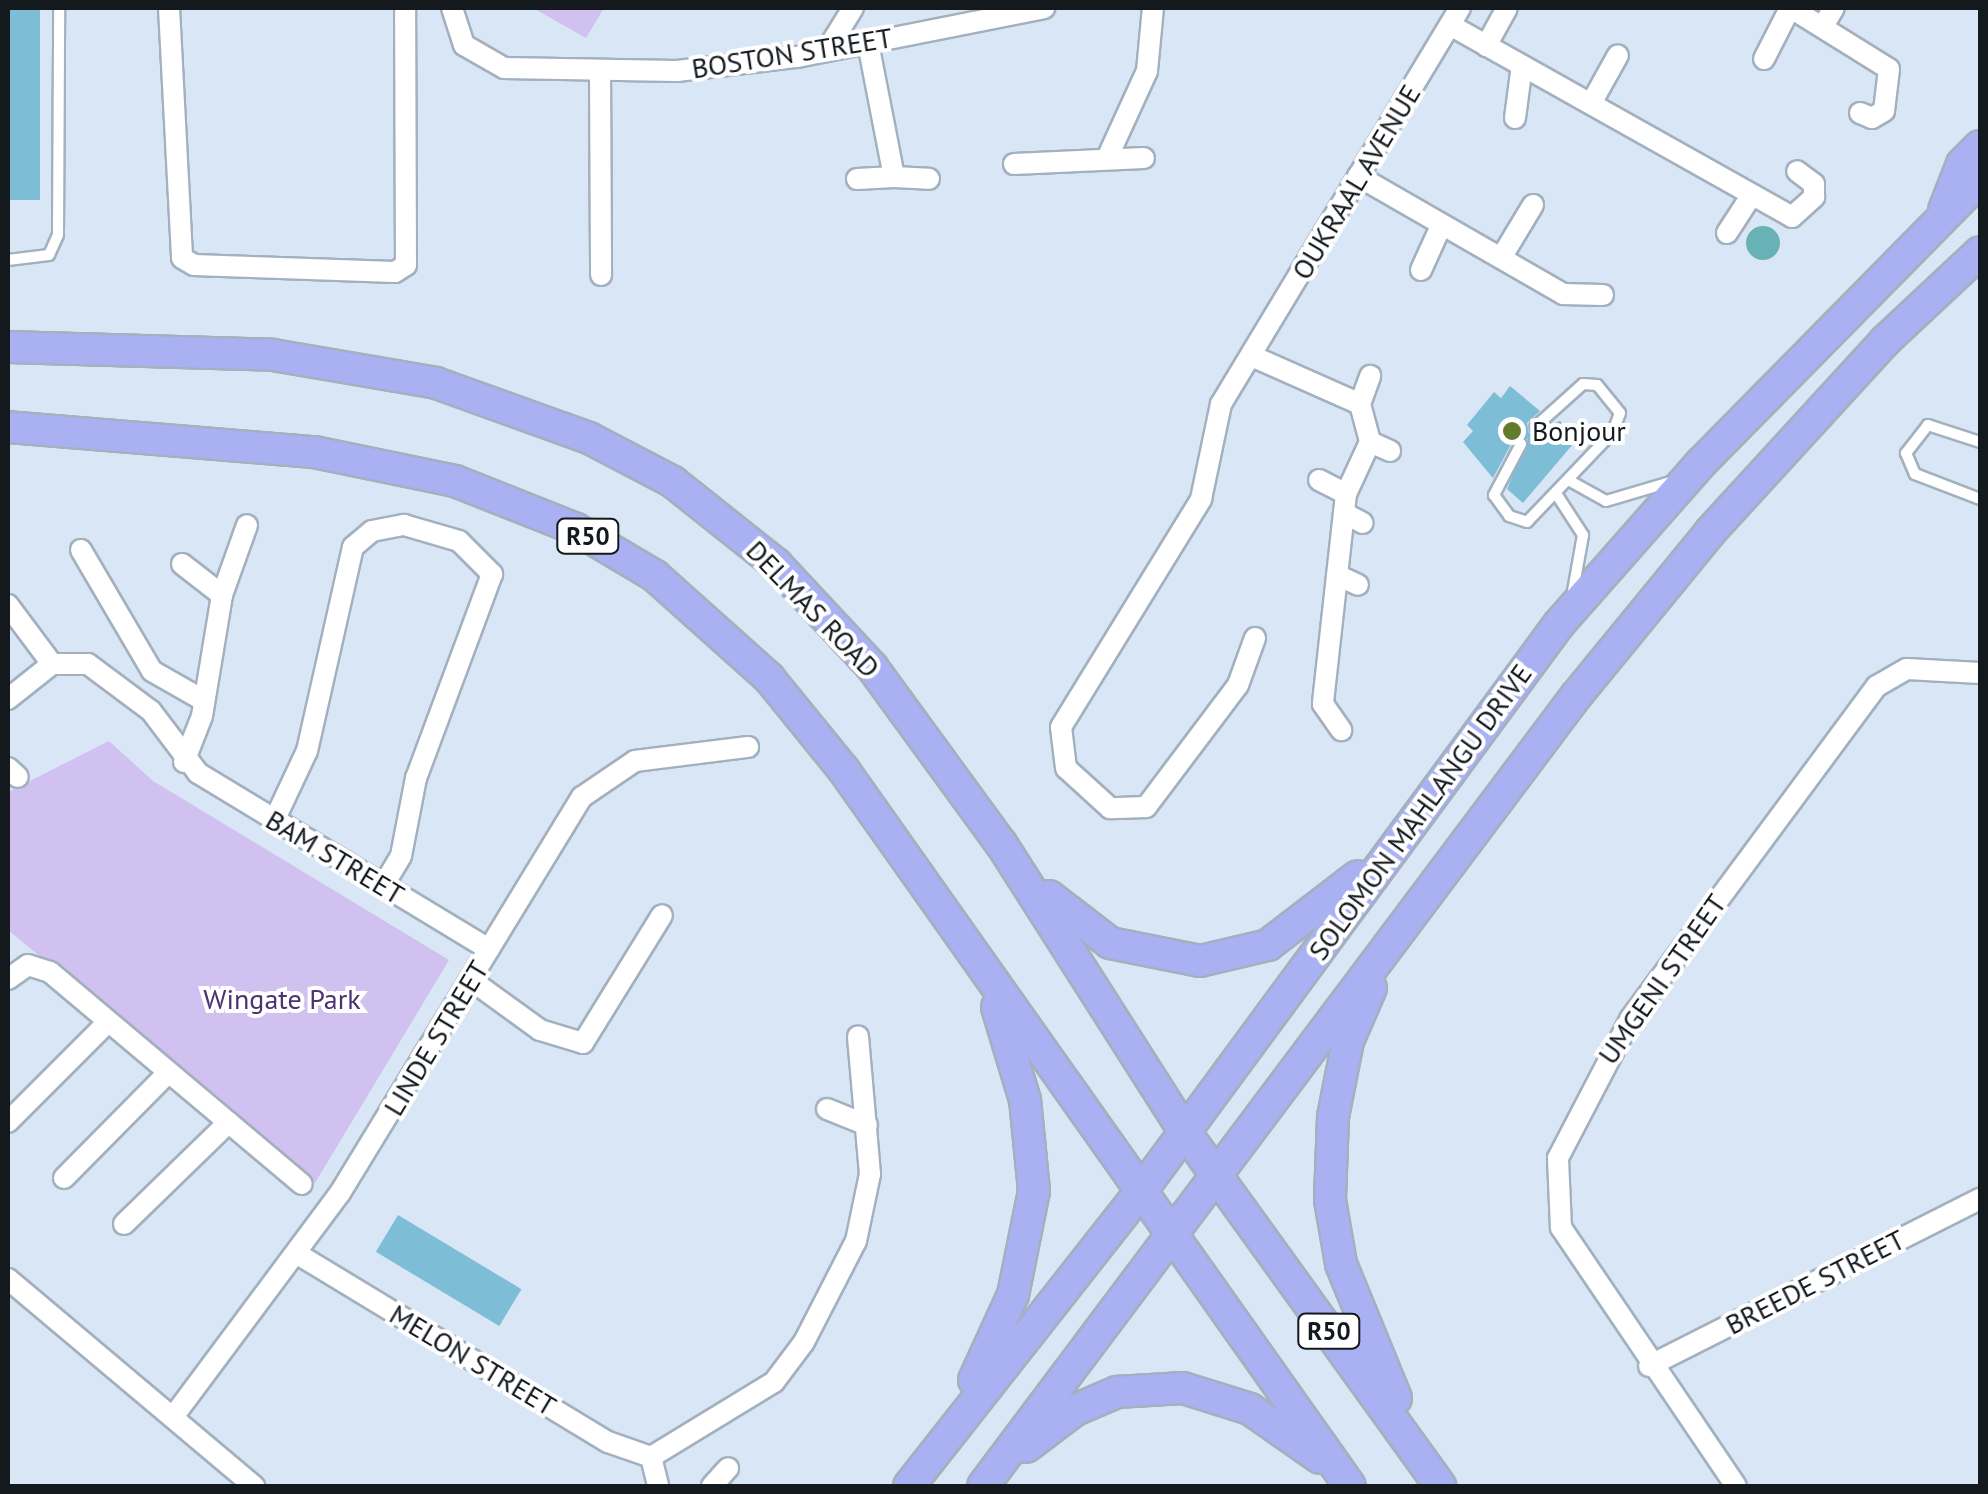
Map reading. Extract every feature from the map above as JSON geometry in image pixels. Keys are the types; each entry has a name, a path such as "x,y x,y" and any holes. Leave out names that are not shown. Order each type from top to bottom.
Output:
{"main road":[{"path":"1939,222 1962,164 1980,146"},
{"name":"SOLOMON MAHLANGU DRIVE","path":"908,1486 1142,1190 1559,624 1701,463 1980,180"},
{"name":"SOLOMON MAHLANGU DRIVE","path":"985,1486 1390,943 1710,532 1885,341 1980,252"},
{"name":"DELMAS ROAD","path":"8,347 273,355 436,382 589,438 674,482 776,564 872,666 1002,845 1185,1132 1219,1175"},
{"name":"R50","path":"8,427 314,452 455,481 576,529 656,576 768,678 843,768 1346,1481"},
{"path":"1002,845 1060,909 1110,943 1200,961 1268,945 1398,841"},
{"path":"1390,943 1348,1041 1333,1117 1330,1200 1364,1333 1443,1486"},
{"path":"937,1448 1012,1295 1034,1192 1025,1100 984,972"},
{"name":"R50","path":"1219,1175 1443,1486"},
{"path":"985,1486 1075,1410 1117,1392 1183,1388 1250,1409 1346,1481"}],"street":[{"path":"168,8 182,258 194,265 395,272 406,265 405,8"},
{"name":"BOSTON STREET","path":"452,8 464,45 484,61 600,71 703,71 1044,8"},
{"path":"827,50 853,8"},
{"path":"1109,154 1147,71 1153,8"},
{"path":"1486,46 1507,8"},
{"path":"1764,59 1791,8 1828,17 1889,69 1884,111 1872,118 1860,113"},
{"path":"1455,16 1486,46 1592,100 1751,196 1796,217 1815,191 1797,171"},
{"name":"OUKRAAL AVENUE","path":"1255,638 1238,685 1146,807 1110,808 1066,768 1061,727 1201,500 1216,415 1455,16"},
{"path":"868,43 894,177"},
{"path":"1592,100 1618,55"},
{"path":"1514,118 1522,65"},
{"path":"600,71 601,276"},
{"path":"1014,164 1109,154 1144,158"},
{"path":"1358,176 1573,298 1603,295"},
{"path":"857,179 929,179"},
{"path":"1727,233 1751,196"},
{"path":"1501,258 1533,204"},
{"path":"1421,270 1441,226"},
{"path":"1254,357 1360,404 1380,447 1351,510 1336,575 1324,704 1341,730"},
{"path":"1360,404 1370,376"},
{"path":"1319,480 1351,510"},
{"path":"184,762 222,595 248,525"},
{"path":"274,821 311,737 352,548 372,531 404,525 459,541 492,574 416,778 400,856 383,886"},
{"path":"81,550 152,671 201,699"},
{"path":"182,564 222,595"},
{"path":"1336,575 1358,585"},
{"path":"8,605 52,664"},
{"path":"8,699 52,664 80,660 114,680 150,712 184,762"},
{"name":"UMGENI STREET","path":"1736,1486 1649,1366 1561,1228 1554,1194 1558,1158 1596,1071 1877,686 1906,669 1980,672"},
{"name":"LINDE STREET","path":"173,1417 299,1255 600,778 634,760 748,747"},
{"name":"BAM STREET","path":"184,762 274,821 489,949"},
{"path":"471,980 540,1030 583,1044 662,915"},
{"path":"8,980 38,966 302,1184"},
{"path":"8,1122 108,1022"},
{"path":"658,1486 651,1458 763,1391 804,1342 862,1227 867,1125 858,1037"},
{"path":"64,1178 168,1073"},
{"path":"827,1109 867,1125"},
{"path":"124,1224 229,1122"},
{"name":"BREEDE STREET","path":"1649,1366 1980,1198"},
{"name":"MELON STREET","path":"299,1255 608,1442 651,1458"},
{"path":"8,1280 254,1486"},
{"path":"712,1486 728,1468"}],"lane":[{"path":"8,260 49,255 58,235 59,8"},
{"path":"1521,444 1499,475 1497,503 1527,522 1558,495 1618,424 1616,402 1583,384 1535,428"},
{"path":"1980,442 1928,425 1906,454 1915,474 1980,499"},
{"path":"1570,481 1621,500 1701,463"},
{"path":"1558,495 1577,522 1584,553 1559,624"}],"green space":[{"path":"533,8 604,8 586,38"},
{"name":"Wingate Park","path":"109,741 153,781 449,960 315,1183 8,930 8,792"}],"shaded area":[{"path":"1763,226 1775,231 1780,243 1775,255 1763,260 1751,255 1746,243 1751,231"}],"building":[{"path":"8,8 40,8 40,200 8,200"},
{"path":"1510,386 1540,411 1527,423 1529,433 1560,421 1579,437 1523,503 1507,489 1528,439 1514,439 1493,478 1463,442 1473,431 1467,425 1494,392 1501,398"},
{"path":"398,1215 521,1289 499,1326 376,1252"}],"place":[{"name":"Bonjour","path":"1512,431"}]}
